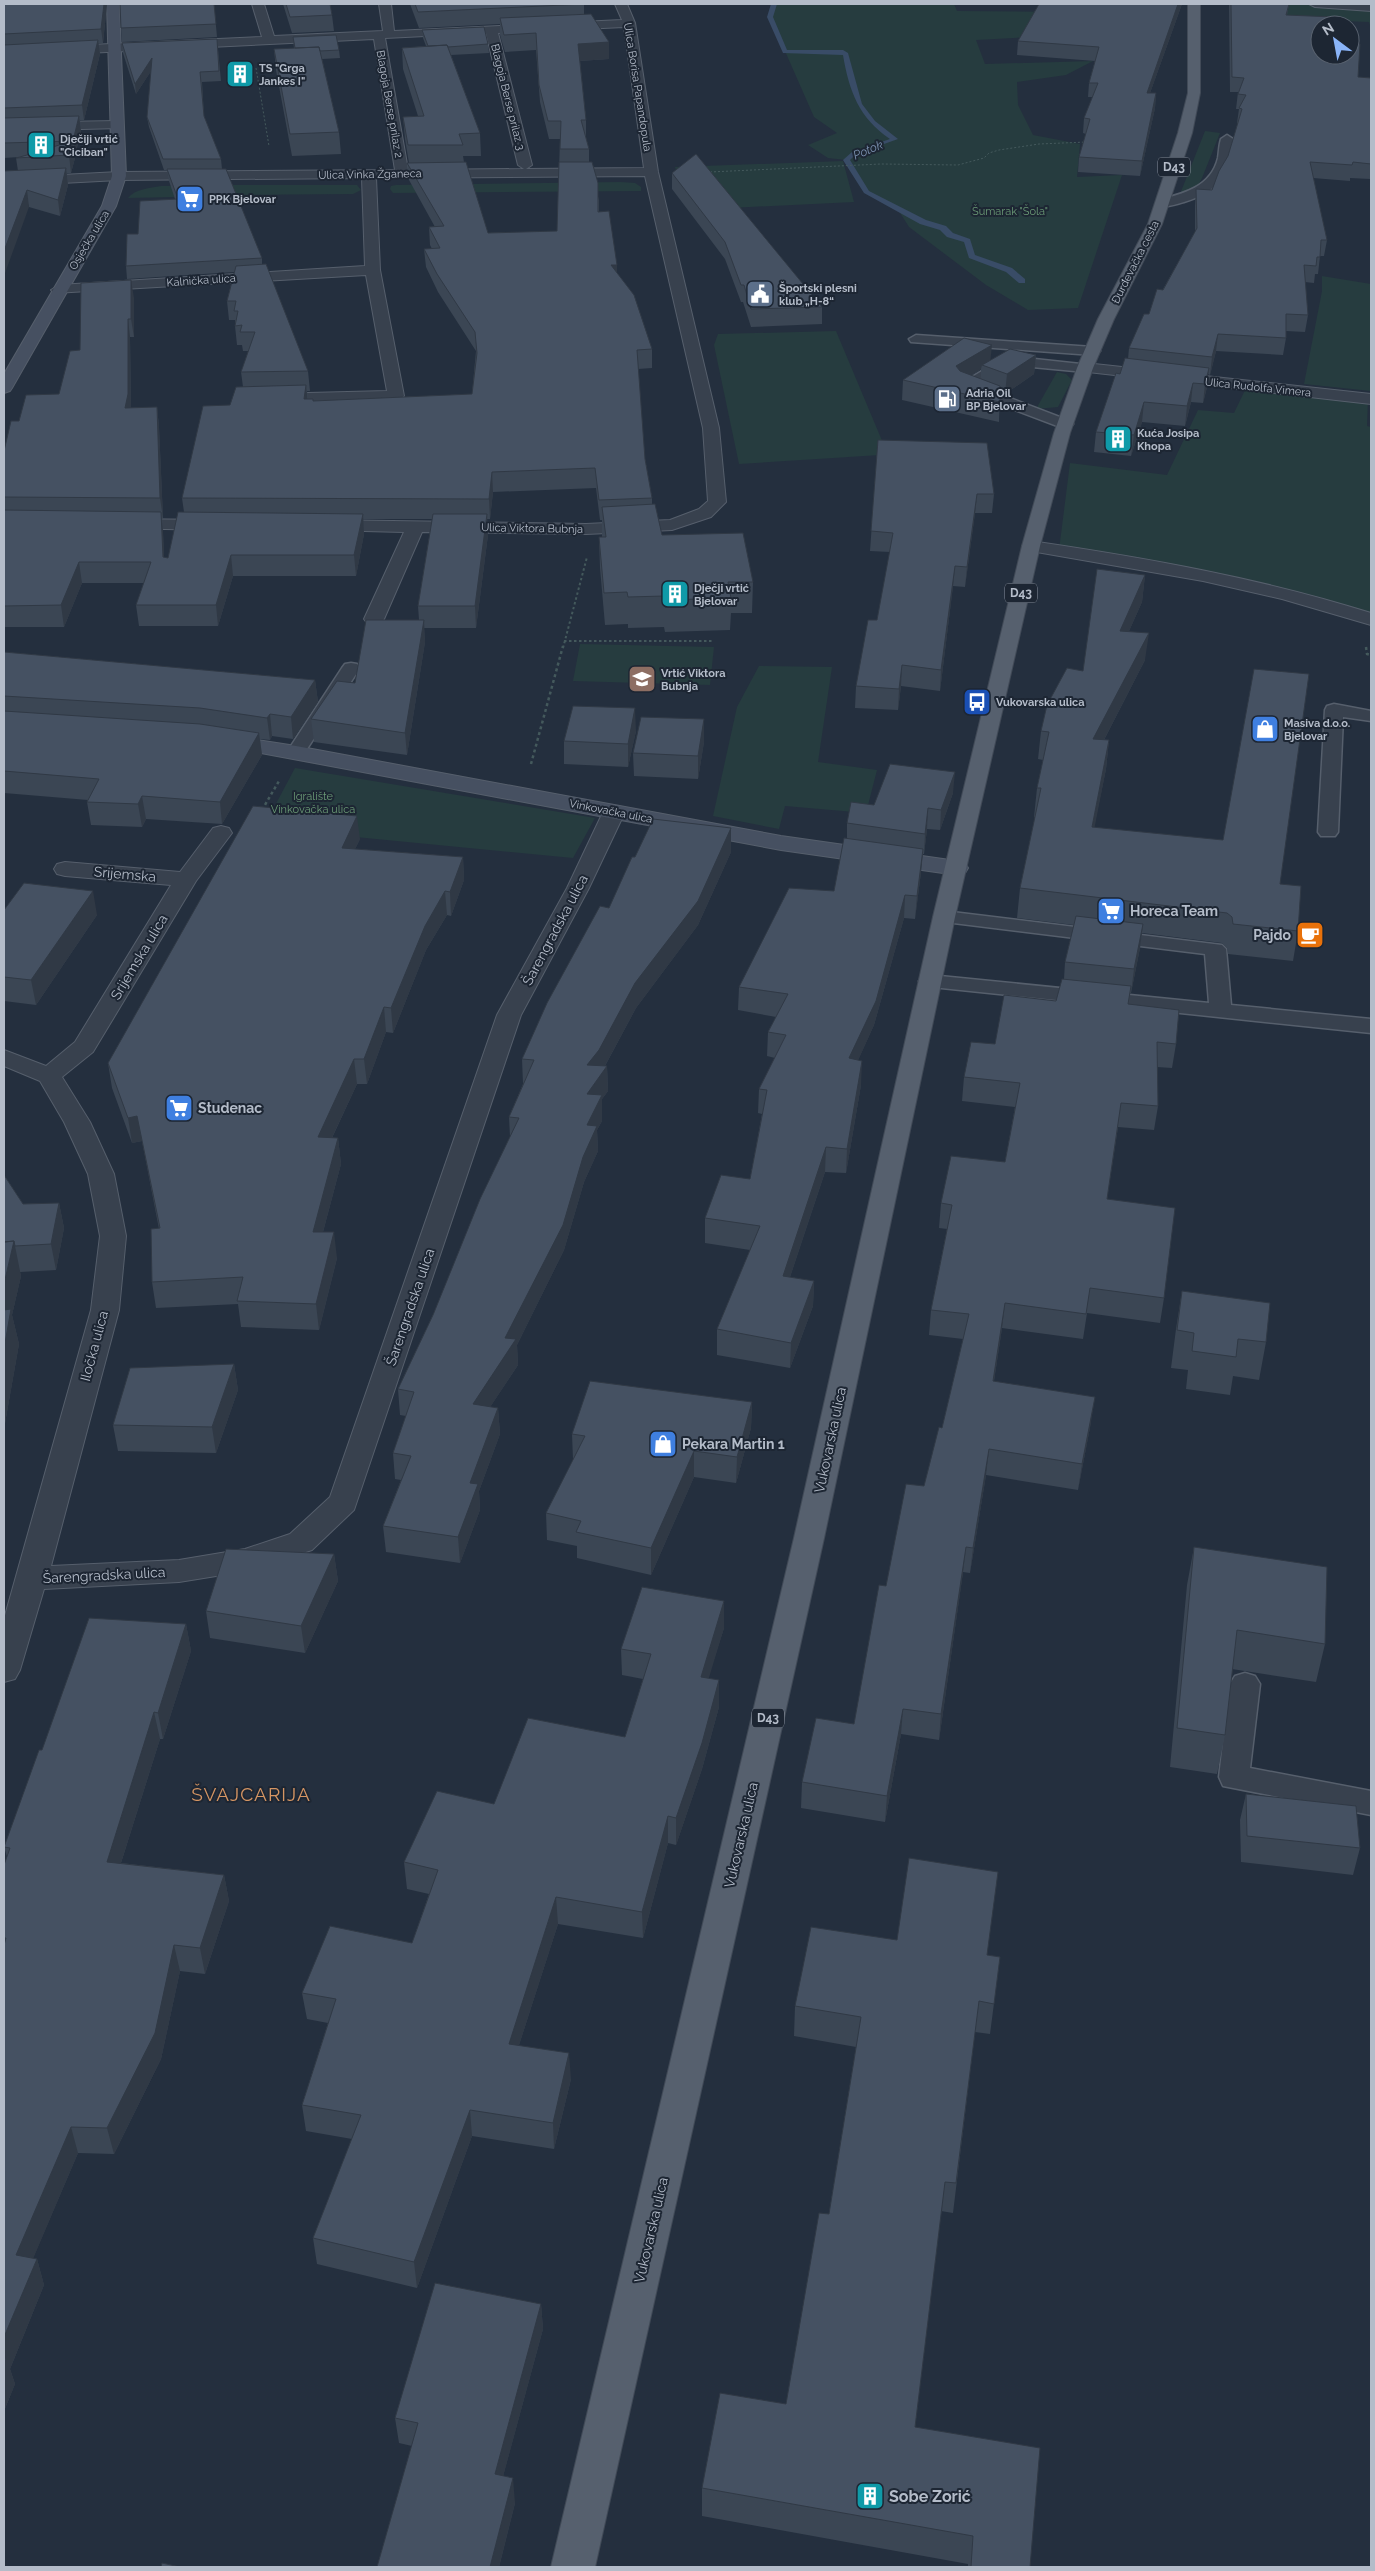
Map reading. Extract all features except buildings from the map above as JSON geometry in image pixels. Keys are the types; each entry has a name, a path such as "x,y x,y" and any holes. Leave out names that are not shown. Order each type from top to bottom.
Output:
{"main road":[{"name":"Đurđevačka cesta","path":"1106,319 1155,224 1185,133 1194,93 1194,4"},
{"name":"Vukovarska ulica","path":"574,2567 809,1538 944,917 1031,546 1065,424 1085,368 1106,319"}],"street":[{"name":"Osječka ulica","path":"4,388 109,206 119,176 112,4"},
{"path":"258,4 269,40"},
{"name":"Blagoja Berse prilaz 2","path":"385,4 384,34 402,174"},
{"name":"Ulica Borisa Papandopula","path":"620,4 629,23 651,172"},
{"path":"1315,4 1371,8"},
{"path":"4,53 629,23"},
{"name":"Blagoja Berse prilaz 3","path":"491,29 525,165"},
{"path":"4,127 116,125"},
{"name":"Ulica Vinka Žganeca","path":"4,182 119,176 651,172"},
{"name":"Ulica Viktora Bubnja","path":"309,525 596,528 672,525 705,513 717,502 711,428 651,172"},
{"path":"256,399 396,396 373,270 369,174"},
{"name":"Kalnička ulica","path":"59,290 373,270"},
{"name":"Ulica Rudolfa Vimera","path":"1085,368 1371,399"},
{"path":"112,524 230,525"},
{"path":"374,619 416,526"},
{"path":"1031,546 1198,573 1314,600 1371,619"},
{"name":"Vinkovačka ulica","path":"203,738 296,752 781,843 957,868"},
{"name":"Šarengradska ulica","path":"32,1578 179,1571 247,1560 301,1542 343,1502 509,1016 578,888 614,812"},
{"name":"Srijemska ulica","path":"49,1076 84,1047 186,880 221,832"},
{"name":"Srijemska","path":"65,869 186,880"},
{"path":"4,1057 49,1076"},
{"name":"Iločka ulica","path":"4,1670 32,1578 105,1310 113,1236 101,1174 77,1122 49,1076"}],"lane":[{"name":"Đurđevačka cesta","path":"1162,203 1188,198 1209,185 1224,160 1227,139"},
{"path":"916,339 1092,351"},
{"path":"1065,424 964,386 1007,360 1085,368"},
{"path":"296,752 351,668"},
{"path":"1328,832 1334,710 1371,716"},
{"path":"944,917 1215,948 1220,1009"},
{"path":"930,981 1220,1009 1371,1026"},
{"path":"1245,1684 1234,1777 1371,1803"}],"path":[{"path":"251,41 273,175"},
{"path":"709,172 881,164 958,164 984,158 989,153 999,150 1039,144 1086,142"},
{"path":"530,767 596,528"},
{"path":"564,641 714,641"},
{"path":"221,832 259,816 296,752"}],"green space":[{"name":"Šumarak \"Šola\"","path":"774,4 954,4 957,11 1059,12 1067,35 976,40 985,64 1093,61 1066,75 1017,82 1018,105 1033,135 1080,144 1077,177 1122,175 1078,308 1028,310 986,285 909,227 897,208 866,192 854,169 846,160 828,158 808,145 837,133 814,117 770,17"},
{"path":"1260,4 1371,4 1371,28 1369,22 1360,22 1360,15 1310,15 1310,20 1263,18"},
{"path":"1205,131 1220,133 1195,191 1180,194"},
{"path":"843,161 854,202 688,210 675,167"},
{"path":"635,183 641,187 641,191 393,193 390,189 391,186 396,185"},
{"path":"224,185 357,185 361,190 353,194 220,195"},
{"path":"161,186 179,186 174,197 128,198 139,191"},
{"path":"1322,276 1371,284 1371,391 1304,384 1322,291"},
{"path":"836,331 883,443 880,455 739,464 714,345 718,334"},
{"path":"1057,372 1066,374 1072,380 1058,407 1036,409"},
{"path":"1247,386 1368,398 1367,426 1371,427 1371,619 1314,600 1059,550 1070,463 1167,475 1198,410 1234,413"},
{"path":"580,644 714,647 710,685 573,681"},
{"path":"759,666 832,667 818,762 877,770 866,813 785,806 779,829 713,816 737,707"},
{"name":"Igralište Vinkovačka ulica","path":"295,768 595,818 573,858 263,828"}],"waterway":[{"name":"Potok","path":"774,4 770,17 785,52 843,52 846,54 851,81 859,104 873,122 895,139 854,153 846,160 866,192 923,222 943,228 950,235 967,241 972,256 1009,270 1022,281"}],"place":[{"name":"TS \"Grga Jankes I\"","path":"240,74"},
{"name":"Dječiji vrtić \"Ciciban\"","path":"41,145"},
{"name":"PPK Bjelovar","path":"190,199"},
{"name":"Športski plesni klub „H-8“","path":"760,294"},
{"name":"Adria Oil BP Bjelovar","path":"947,399"},
{"name":"Kuća Josipa Khopa","path":"1118,439"},
{"name":"Dječji vrtić Bjelovar","path":"675,594"},
{"name":"Vrtić Viktora Bubnja","path":"642,679"},
{"name":"Vukovarska ulica","path":"977,702"},
{"name":"Masiva d.o.o. Bjelovar","path":"1265,729"},
{"name":"Horeca Team","path":"1111,911"},
{"name":"Pajdo","path":"1310,935"},
{"name":"Studenac","path":"179,1108"},
{"name":"Pekara Martin 1","path":"663,1444"},
{"name":"Sobe Zorić","path":"870,2496"}],"district":[{"name":"ŠVAJCARIJA","path":"251,1794"}]}
